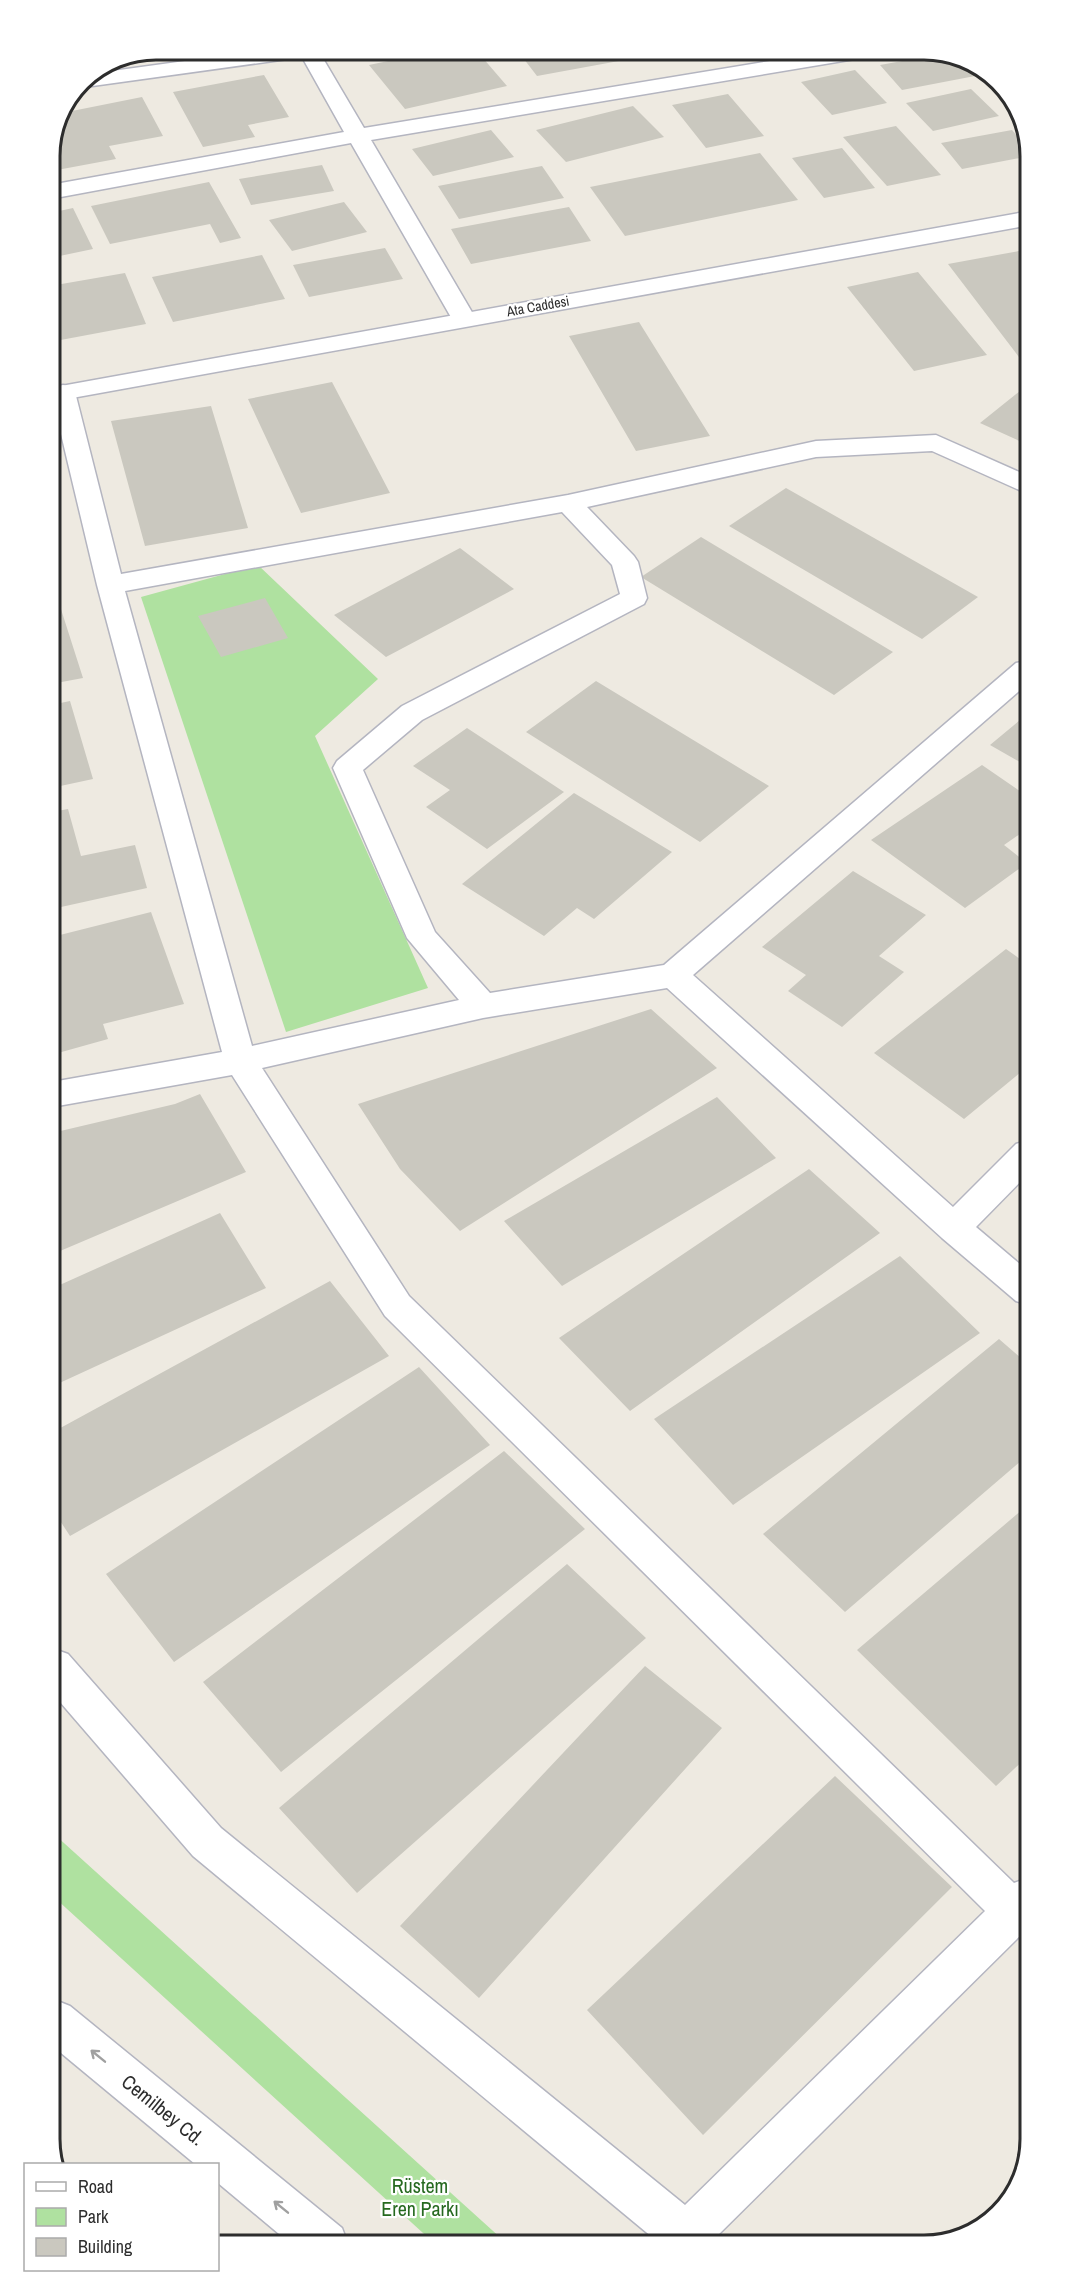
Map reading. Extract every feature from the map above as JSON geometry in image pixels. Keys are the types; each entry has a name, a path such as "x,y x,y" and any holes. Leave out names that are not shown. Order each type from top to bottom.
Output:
{"street":[{"path":"99,79 237,60"},
{"path":"314,60 464,319"},
{"path":"60,190 356,136 813,60"},
{"name":"Ata Caddesi","path":"60,392 1020,220"},
{"path":"60,404 240,1061 397,1306 1020,1902"},
{"path":"110,585 568,503 816,449 936,444 1020,483"},
{"path":"483,1006 422,938 347,768 412,713 634,598 625,562 568,503"},
{"path":"60,1094 240,1061 483,1006 672,975 1020,675"},
{"path":"672,975 954,1228 1020,1284"},
{"path":"954,1228 1020,1161"},
{"path":"60,1674 207,1842 679,2235"},
{"path":"686,2235 1020,1906"},
{"name":"Cemilbey Cd.","path":"60,2025 315,2235"}],"green space":[{"path":"258,565 378,679 315,736 428,988 286,1032 141,597"},
{"name":"Rüstem Eren Parkı","path":"60,1839 497,2235 425,2235 60,1903"}],"building":[{"path":"393,60 485,60 507,86 405,109 369,65"},
{"path":"525,60 624,60 537,76"},
{"path":"908,60 930,60 961,67 975,76 902,90 880,65"},
{"path":"855,70 887,103 832,115 801,82"},
{"path":"264,75 289,117 248,125 255,137 203,147 173,92"},
{"path":"971,89 999,116 933,131 906,103"},
{"path":"728,94 764,136 706,148 672,105"},
{"path":"142,97 163,136 109,146 116,159 60,169 63,131 71,111"},
{"path":"633,106 664,137 566,162 536,130"},
{"path":"896,126 941,175 887,186 843,137"},
{"path":"491,130 514,157 433,176 412,149"},
{"path":"1012,130 1018,136 1020,158 962,169 941,143"},
{"path":"842,148 875,188 824,198 792,158"},
{"path":"760,153 798,200 625,236 590,187"},
{"path":"322,165 334,191 251,205 239,179"},
{"path":"542,166 564,198 459,219 438,186"},
{"path":"209,182 241,238 220,243 210,224 110,244 91,206"},
{"path":"344,202 367,232 292,251 269,220"},
{"path":"569,207 591,241 471,264 451,229"},
{"path":"73,208 93,249 60,256 60,211"},
{"path":"385,248 403,279 309,297 293,265"},
{"path":"1019,251 1020,358 948,264"},
{"path":"262,255 285,299 173,322 152,277"},
{"path":"918,272 987,355 914,371 847,287"},
{"path":"125,273 146,324 60,340 60,284"},
{"path":"639,322 710,436 636,451 569,336"},
{"path":"332,382 390,493 301,513 248,399"},
{"path":"1020,391 1020,441 980,423"},
{"path":"211,406 248,528 145,546 111,421"},
{"path":"786,488 978,597 922,639 729,526"},
{"path":"701,537 893,652 834,695 641,577"},
{"path":"460,548 514,589 386,657 334,615"},
{"path":"265,598 288,638 221,657 198,616"},
{"path":"60,606 83,678 60,682"},
{"path":"596,681 769,786 700,842 526,732"},
{"path":"70,701 93,779 60,786 60,703"},
{"path":"1020,720 1020,762 990,745"},
{"path":"467,728 564,792 487,849 426,807 450,790 413,766"},
{"path":"982,765 1020,791 1020,834 1004,845 1020,858 1020,868 965,908 871,840"},
{"path":"574,793 672,852 594,919 577,908 544,936 462,884"},
{"path":"68,809 81,856 135,845 147,888 60,907 60,810"},
{"path":"853,871 926,915 879,956 904,972 842,1027 788,991 806,975 762,947"},
{"path":"151,912 184,1004 103,1024 108,1039 60,1052 60,935"},
{"path":"1006,949 1020,959 1020,1073 964,1119 874,1053"},
{"path":"651,1009 717,1068 460,1231 400,1169 358,1104"},
{"path":"200,1094 246,1172 60,1251 60,1131 175,1104"},
{"path":"717,1097 776,1158 562,1286 504,1221"},
{"path":"809,1169 880,1233 630,1411 559,1338"},
{"path":"220,1213 266,1288 60,1383 60,1285"},
{"path":"900,1256 980,1333 733,1505 654,1419"},
{"path":"330,1281 389,1356 70,1536 60,1521 60,1428"},
{"path":"999,1339 1020,1357 1020,1462 845,1612 763,1534"},
{"path":"419,1367 490,1445 174,1662 106,1574"},
{"path":"504,1451 585,1529 281,1772 203,1682"},
{"path":"1020,1512 1020,1763 996,1786 857,1650"},
{"path":"567,1564 646,1638 357,1893 279,1808"},
{"path":"645,1666 722,1728 479,1998 400,1926"},
{"path":"835,1776 952,1887 703,2135 587,2010"}]}
